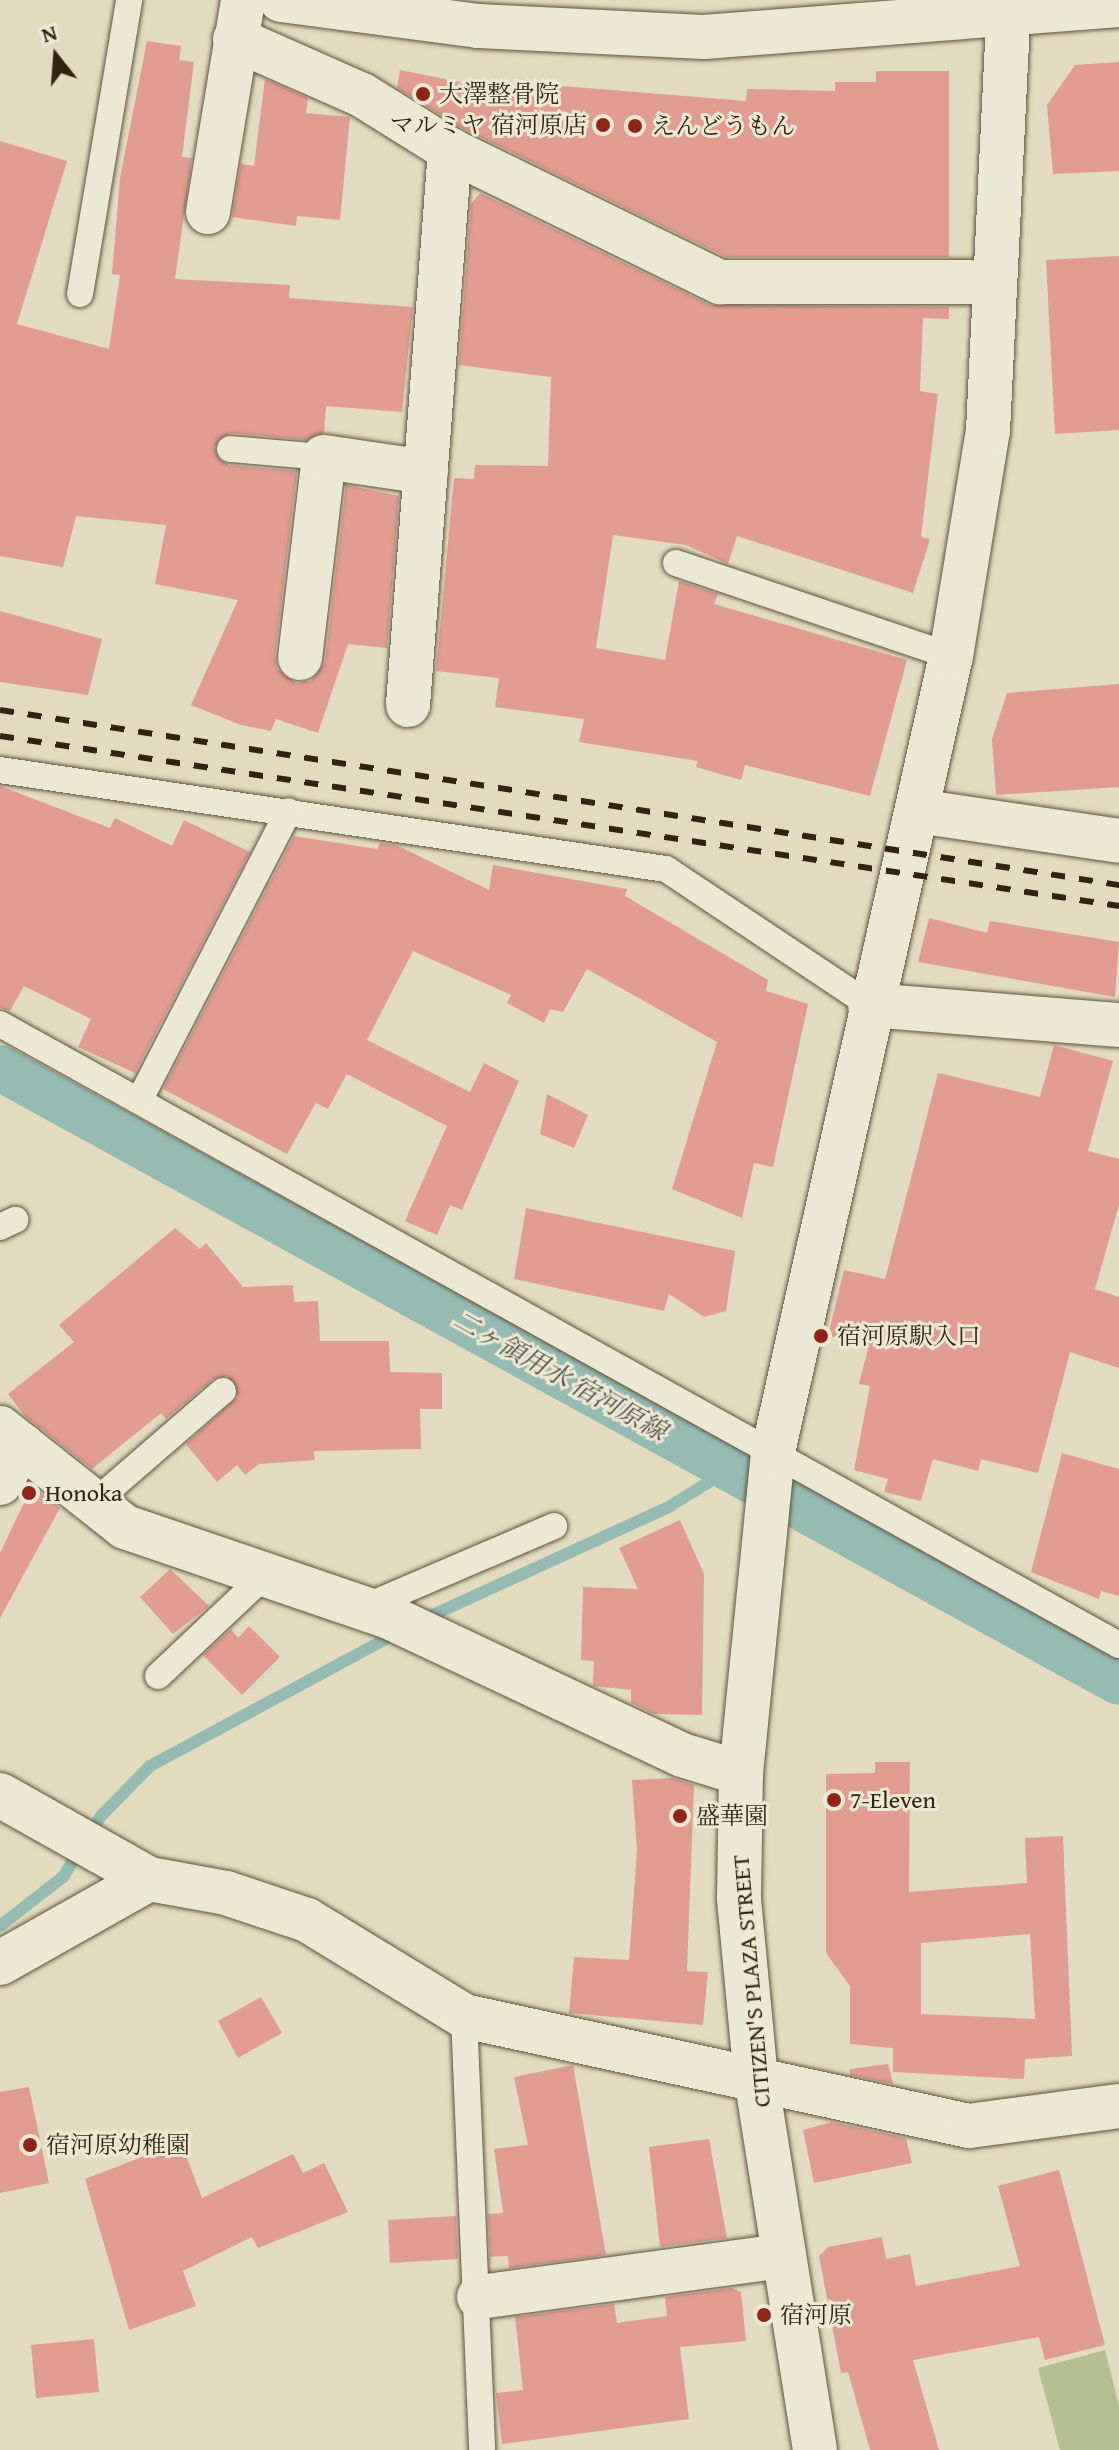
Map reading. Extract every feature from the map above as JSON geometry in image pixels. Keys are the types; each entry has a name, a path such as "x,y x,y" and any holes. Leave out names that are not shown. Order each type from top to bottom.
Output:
{"street":[{"path":"281,0 478,26 704,37 1008,6 1119,5"},
{"name":"CITIZEN'S PLAZA STREET","path":"815,2450 756,2079 739,1898 741,1773 770,1476 870,1005 951,656 988,431 1008,6"},
{"path":"208,212 239,20 450,150 720,282 971,282"},
{"path":"408,705 450,150"},
{"path":"300,658 324,457 426,472"},
{"path":"917,811 1119,841"},
{"path":"870,1005 1119,1025"},
{"path":"0,1483 11,1437 96,1501 125,1527 390,1618 682,1755 741,1773"},
{"path":"0,1795 149,1879 226,1893 307,1920 464,2016 969,2126 1119,2106"},
{"path":"0,1963 149,1879"},
{"path":"479,2297 783,2256"}],"lane":[{"path":"80,294 129,0"},
{"path":"230,449 324,457"},
{"path":"676,563 951,656"},
{"path":"0,770 666,869 870,1005"},
{"path":"139,1101 289,811"},
{"path":"0,1024 139,1101 770,1476 1119,1645"},
{"path":"96,1501 223,1391"},
{"path":"390,1618 554,1526"},
{"path":"158,1676 265,1575"},
{"path":"464,2016 479,2297 482,2450"}],"green space":[{"path":"1105,2350 1119,2406 1119,2450 1060,2450 1038,2368"}],"building":[{"path":"147,41 181,46 179,60 194,62 182,157 192,158 175,279 290,285 289,298 413,307 402,412 326,406 324,433 307,440 231,433 214,447 228,465 297,471 275,655 277,669 296,683 311,681 325,662 346,485 399,496 387,648 348,644 318,733 276,719 271,731 241,725 191,705 238,600 155,584 166,525 76,516 63,567 0,556 0,141 67,161 17,324 109,349 120,275 112,274 120,178"},
{"path":"1119,62 1119,171 1053,174 1047,105 1075,65"},
{"path":"400,70 535,97 538,84 746,101 747,89 835,91 835,82 876,82 876,71 949,71 949,257 726,257 462,128 397,88"},
{"path":"265,79 308,98 306,113 350,117 340,220 297,216 296,226 232,217 241,164 254,166"},
{"path":"480,193 710,305 949,307 949,319 923,318 920,391 938,394 921,537 930,539 913,593 737,536 728,564 686,545 613,535 596,648 665,660 679,581 718,594 714,604 907,660 870,796 745,765 741,780 696,767 698,761 579,742 584,719 495,707 499,678 436,671 454,478 474,479 475,465 548,466 551,377 459,365 471,204"},
{"path":"1119,256 1119,430 1055,434 1046,260"},
{"path":"0,611 102,639 88,695 0,682"},
{"path":"1119,684 1119,787 996,795 992,739 1007,693"},
{"path":"0,786 110,828 115,818 172,846 184,820 250,852 135,1073 78,1047 91,1019 24,986 10,1011 0,1008"},
{"path":"294,836 377,849 380,843 396,845 489,890 493,865 627,889 625,896 768,980 766,991 808,1004 773,1167 754,1163 742,1218 672,1189 717,1042 587,969 563,1012 550,1009 544,1023 507,1003 511,995 413,951 367,1040 470,1092 484,1063 519,1081 462,1210 450,1205 437,1235 405,1221 447,1126 347,1074 328,1109 316,1103 287,1154 163,1089"},
{"path":"929,918 987,933 990,921 1119,942 1115,997 918,962"},
{"path":"1054,1045 1113,1061 1088,1151 1119,1159 1119,1205 1095,1289 1119,1297 1119,1368 1070,1352 1038,1473 981,1459 978,1471 933,1459 921,1501 884,1492 888,1479 854,1470 870,1386 859,1384 869,1345 828,1336 844,1270 885,1279 938,1073 1040,1097"},
{"path":"547,1094 588,1115 574,1148 540,1134"},
{"path":"526,1208 735,1251 726,1311 704,1317 669,1294 664,1311 514,1279"},
{"path":"175,1228 200,1249 206,1243 243,1287 293,1285 294,1302 318,1301 320,1341 389,1341 390,1372 442,1373 442,1409 420,1409 421,1449 314,1451 315,1460 259,1464 245,1475 237,1465 217,1482 186,1444 238,1397 227,1376 213,1379 166,1419 161,1413 92,1469 25,1416 8,1394 74,1342 59,1325"},
{"path":"1062,1453 1119,1469 1119,1596 1101,1591 1099,1599 1031,1572"},
{"path":"32,1486 60,1508 0,1618 0,1553"},
{"path":"680,1520 704,1574 702,1715 654,1714 631,1703 631,1690 593,1686 594,1661 581,1660 583,1587 638,1589 619,1548"},
{"path":"170,1569 209,1606 173,1634 140,1597"},
{"path":"249,1626 280,1657 242,1695 203,1655 231,1629 238,1638"},
{"path":"875,1762 910,1762 909,1892 1027,1883 1025,1838 1063,1836 1072,2056 1025,2059 1024,2079 893,2072 893,2048 850,2044 850,1986 826,1953 826,1774 875,1773","holes":["1030,1934 1035,2019 921,2014 921,1943"]},
{"path":"673,1778 694,1785 687,1971 708,1972 703,2025 569,2013 574,1957 629,1960 637,1851 632,1780"},
{"path":"261,1997 282,2033 238,2058 218,2021"},
{"path":"888,2064 893,2084 850,2075 850,2069"},
{"path":"573,2065 606,2255 509,2268 508,2256 490,2257 488,2214 503,2213 494,2149 528,2145 514,2077"},
{"path":"29,2087 49,2183 0,2193 0,2092"},
{"path":"832,2122 906,2138 912,2163 814,2183 803,2130"},
{"path":"709,2139 727,2238 660,2247 649,2147"},
{"path":"181,2142 202,2198 293,2154 303,2173 324,2163 348,2212 258,2248 252,2237 183,2271 196,2306 129,2330 85,2179"},
{"path":"1059,2170 1105,2345 1045,2360 1039,2337 913,2360 939,2450 870,2450 848,2372 841,2373 819,2256 828,2247 882,2237 886,2259 910,2254 916,2286 1020,2266 998,2186"},
{"path":"456,2216 458,2259 390,2263 388,2220"},
{"path":"732,2288 741,2292 746,2341 680,2347 689,2419 502,2444 496,2393 523,2390 515,2317 614,2304 617,2323 667,2316 665,2297"},
{"path":"94,2339 99,2392 36,2398 31,2345"}],"waterway":[{"name":"二ヶ領用水 宿河原線","path":"0,1068 1119,1682"},
{"path":"422,1620 667,1508 727,1471"},
{"path":"0,1926 63,1877 101,1816 150,1766 399,1632"}],"railway":[{"path":"0,710 1119,885"},
{"path":"0,736 1119,906"}],"place":[{"name":"大澤整骨院","path":"423,94"},
{"name":"マルミヤ 宿河原店","path":"603,125"},
{"name":"えんどうもん","path":"635,126"},
{"name":"宿河原駅入口","path":"821,1336"},
{"name":"Honoka","path":"29,1493"},
{"name":"7-Eleven","path":"834,1800"},
{"name":"盛華園","path":"680,1816"},
{"name":"宿河原幼稚園","path":"30,2145"},
{"name":"宿河原","path":"764,2315"}]}
